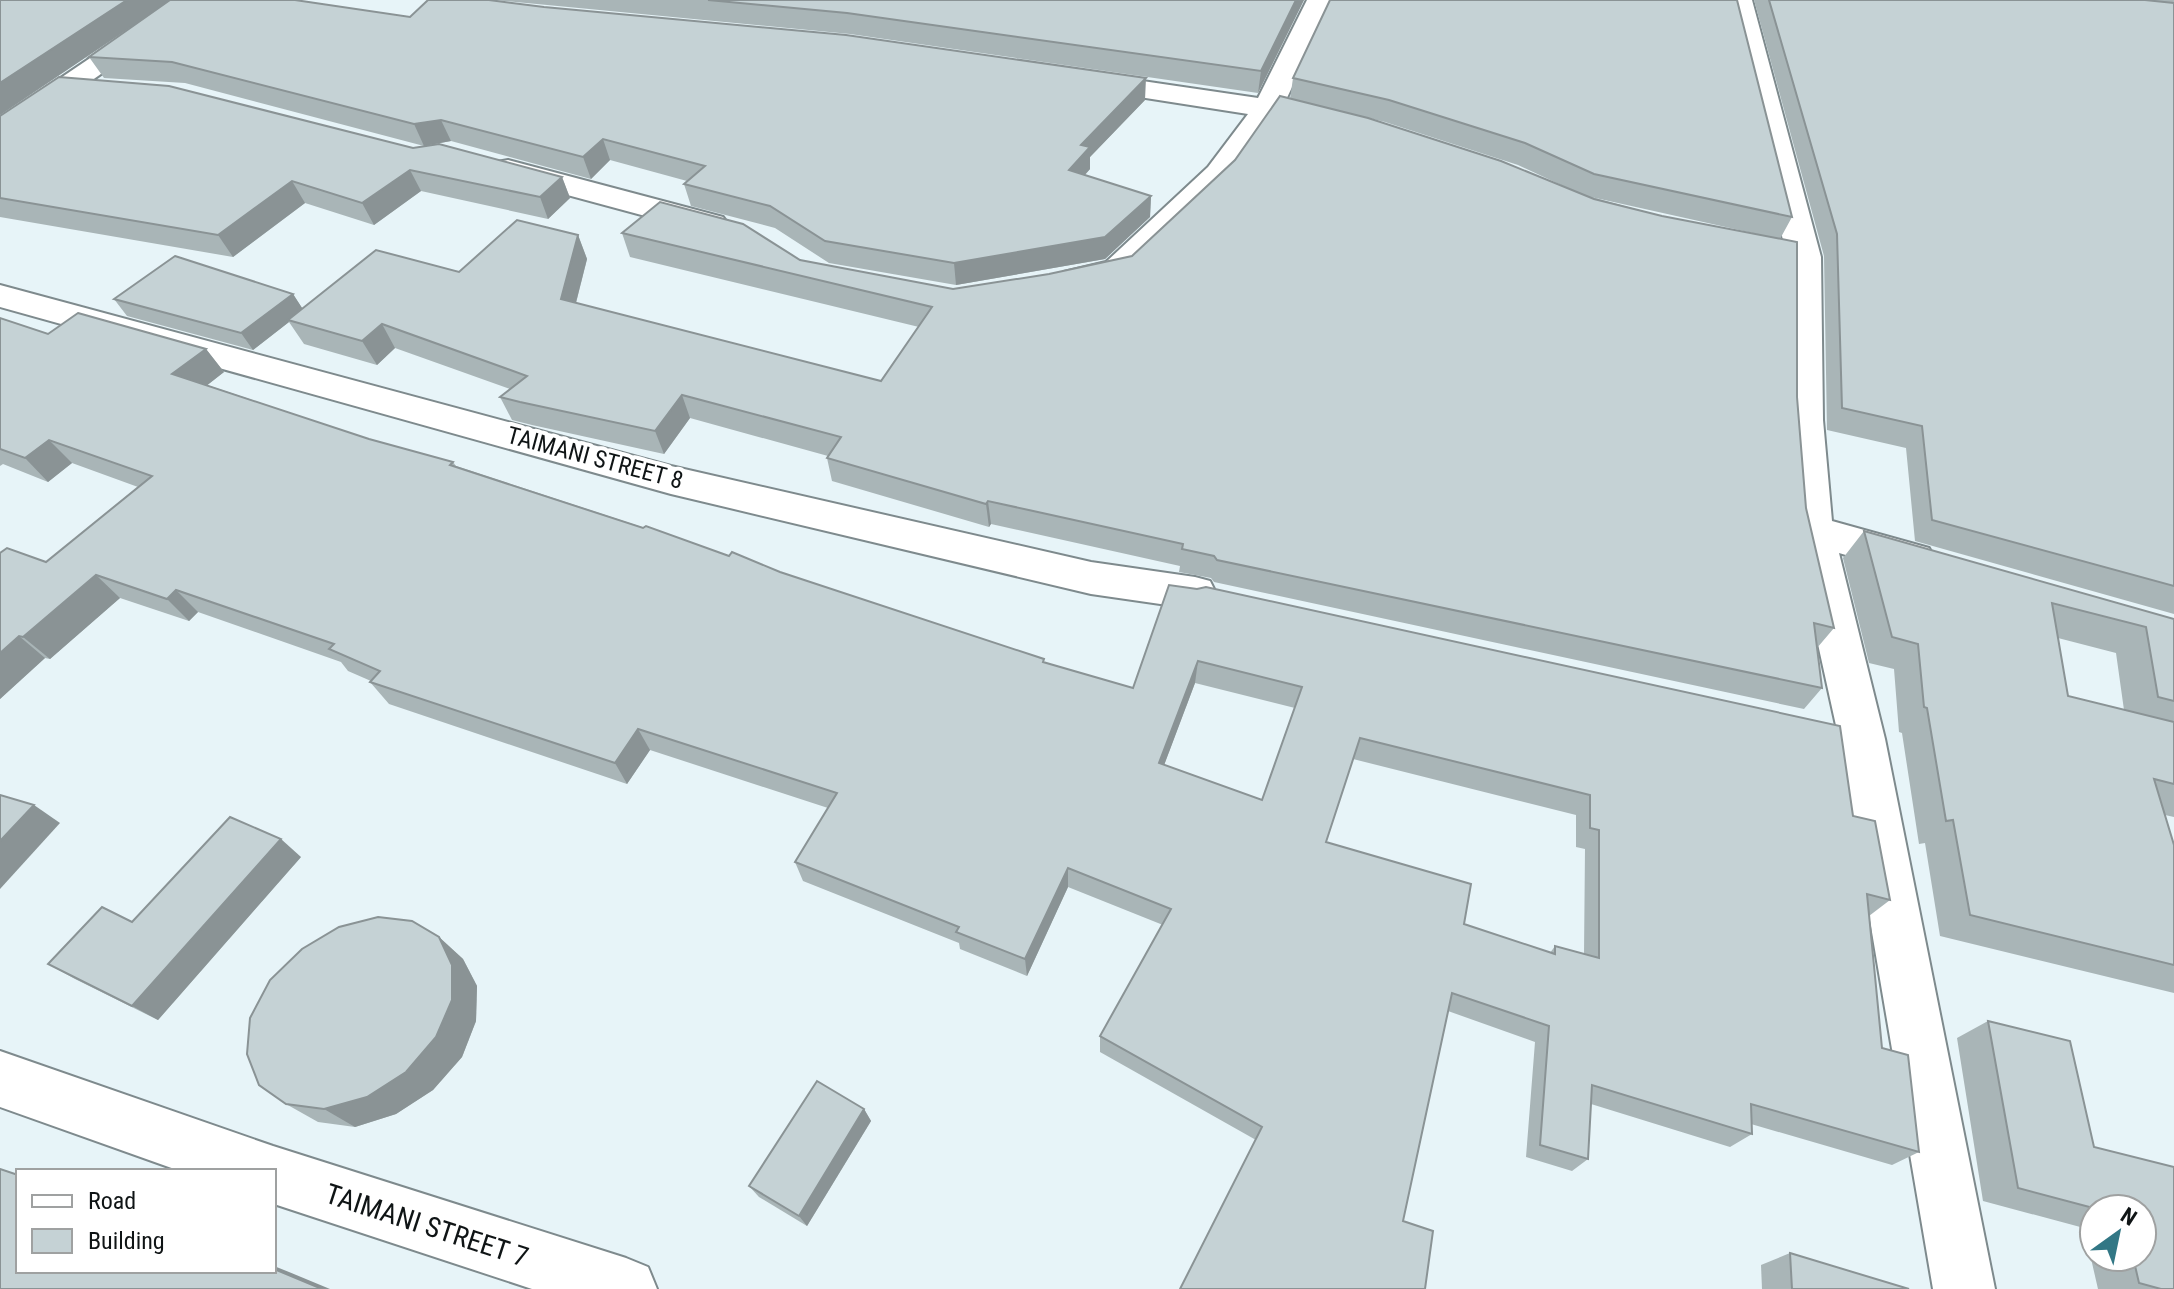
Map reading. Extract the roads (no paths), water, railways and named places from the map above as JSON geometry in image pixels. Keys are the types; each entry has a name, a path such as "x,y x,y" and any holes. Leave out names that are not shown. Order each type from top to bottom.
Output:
{"street":[{"path":"0,132 193,0"},
{"path":"1049,285 1117,270 1219,174 1269,106 1320,0"},
{"path":"1739,0 1790,254 1813,531 1862,739 1964,1289"},
{"path":"1063,77 1269,106 1329,121"},
{"path":"64,86 109,89"},
{"path":"479,161 747,234"},
{"name":"TAIMANI STREET 8","path":"0,296 671,480 1091,578 1195,593"},
{"path":"1813,531 1950,570"},
{"path":"0,1079 256,1169"},
{"name":"TAIMANI STREET 7","path":"276,1176 626,1289"}]}
